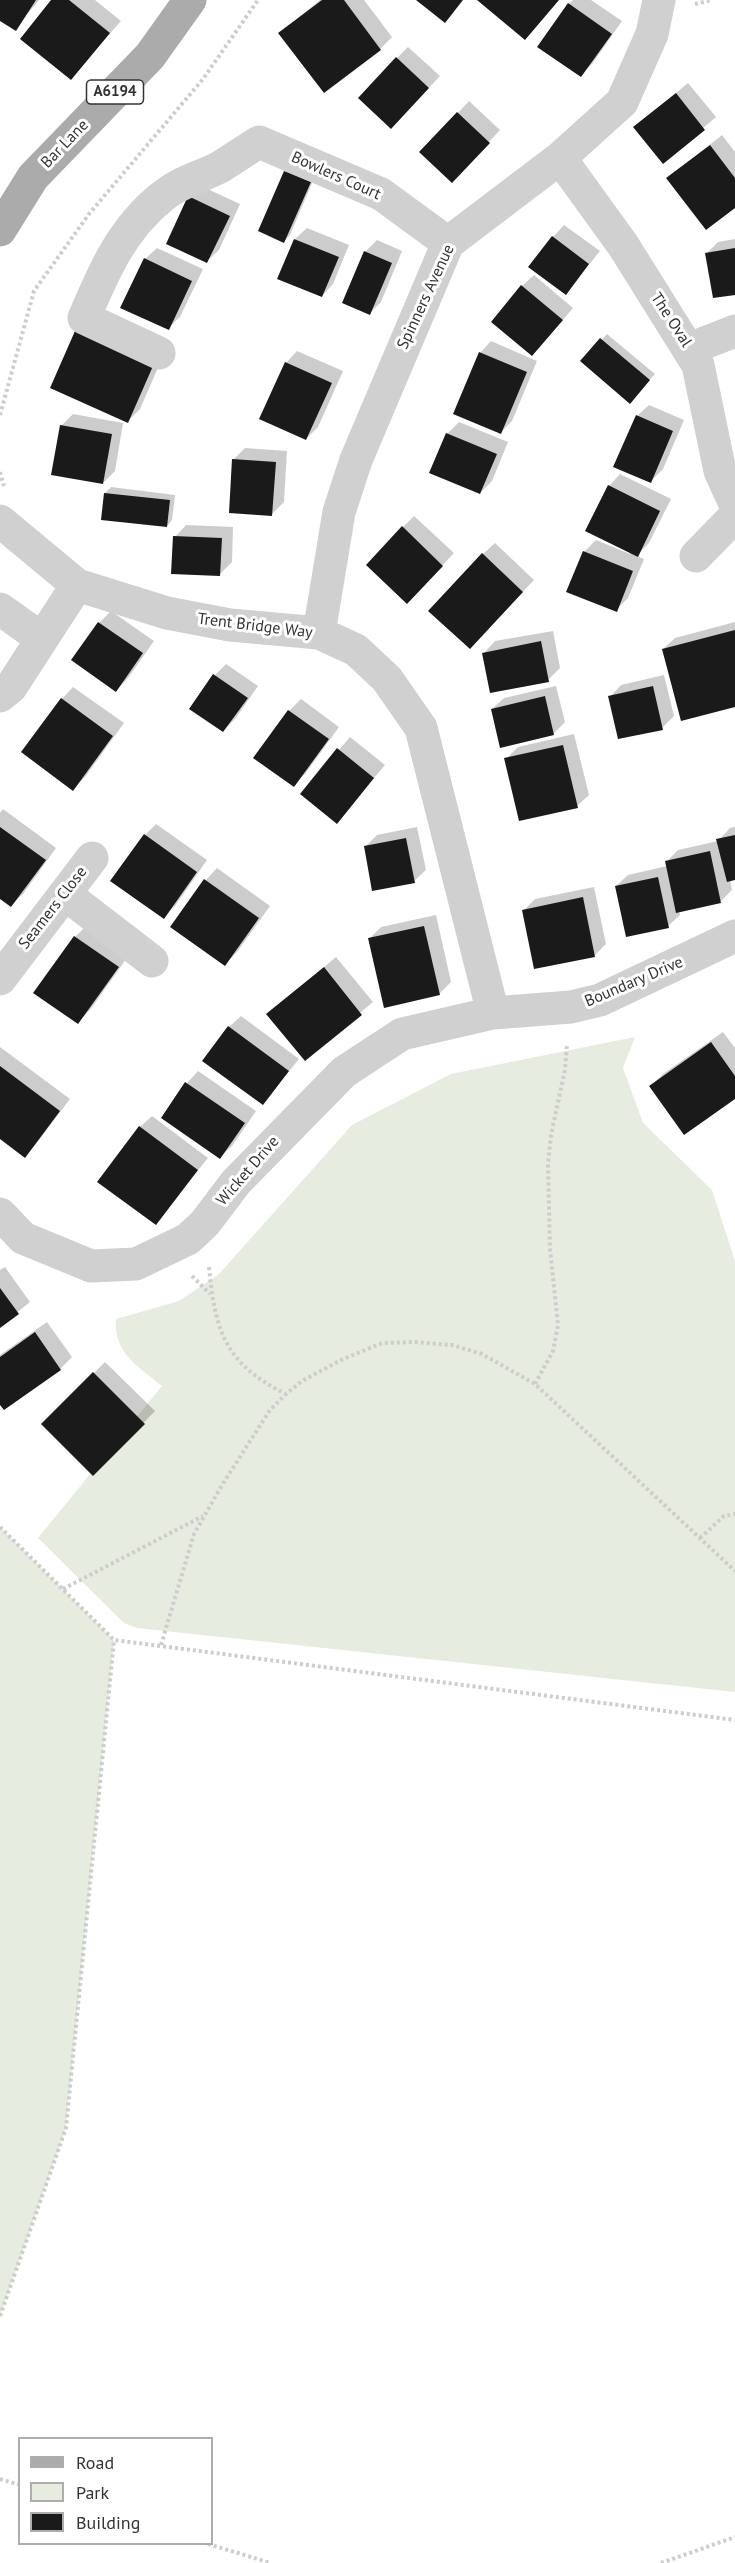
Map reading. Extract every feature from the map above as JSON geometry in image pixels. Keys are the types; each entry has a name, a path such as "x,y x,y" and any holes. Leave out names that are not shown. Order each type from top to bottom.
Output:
{"main road":[{"name":"Bar Lane","path":"0,230 33,177 150,56 190,0"},
{"name":"Bar Lane","path":"0,194 33,177"}],"street":[{"name":"Spinners Avenue","path":"319,633 339,512 356,460 448,243 560,158 622,102 652,34 659,0"},
{"name":"Bowlers Court","path":"159,353 84,318 108,261 131,227 163,196 186,181 220,167 259,142 381,194 448,243"},
{"name":"The Oval","path":"560,158 622,245 698,365 720,471 735,504"},
{"path":"689,349 735,331"},
{"path":"696,556 735,516"},
{"name":"Trent Bridge Way","path":"0,520 77,585 167,613 230,625 319,633 356,650 387,679 421,728 492,1013"},
{"path":"0,696 11,687 77,585"},
{"path":"0,609 42,639"},
{"name":"Seamers Close","path":"5,961 65,894 92,858"},
{"path":"65,894 152,961"},
{"name":"Boundary Drive","path":"492,1013 571,1008 600,1000 735,936"},
{"name":"Wicket Drive","path":"0,1214 23,1238 91,1266 136,1264 188,1239 205,1223 236,1182 344,1072 402,1034 492,1013"}],"path":[{"path":"535,1384 553,1351 558,1325 550,1249 548,1164 551,1135 565,1070 571,1008"},
{"path":"205,1223 211,1294 223,1337 231,1351 252,1374 286,1394"},
{"path":"160,1645 194,1534 270,1410 286,1394 320,1371 382,1344 416,1342 452,1345 482,1354 535,1384 735,1571"},
{"path":"700,1538 723,1516 735,1514"},
{"path":"63,1589 204,1516"},
{"path":"0,1527 114,1640 735,1720"},
{"path":"0,2316 66,2128 114,1640"},
{"path":"0,2479 18,2484"},
{"path":"661,2563 735,2537"},
{"path":"211,2545 271,2563"}],"green space":[{"path":"635,1037 623,1068 643,1123 712,1190 735,1261 735,1692 137,1628 124,1623 38,1538 162,1386 136,1365 123,1350 116,1331 116,1319 179,1301 219,1274 352,1125 451,1074"},
{"path":"0,1527 114,1640 66,2128 0,2316"}],"building":[{"path":"0,0 36,0 16,31 0,21"},
{"path":"51,0 69,0 110,33 71,80 20,39"},
{"path":"322,0 344,0 381,50 324,93 278,33"},
{"path":"416,0 463,0 445,23"},
{"path":"477,0 559,0 525,40"},
{"path":"568,3 612,34 581,77 537,47"},
{"path":"396,57 429,88 391,129 358,98"},
{"path":"676,93 705,130 663,164 633,127"},
{"path":"457,112 490,143 452,183 419,152"},
{"path":"710,145 735,178 735,208 706,230 666,178"},
{"path":"284,171 311,182 284,243 258,231"},
{"path":"188,196 230,216 207,263 166,244"},
{"path":"552,236 589,264 566,295 528,267"},
{"path":"294,239 339,257 322,297 277,279"},
{"path":"735,248 735,295 713,298 705,253"},
{"path":"364,251 392,263 370,315 342,303"},
{"path":"144,258 192,281 169,330 120,308"},
{"path":"521,285 563,320 532,356 491,322"},
{"path":"75,331 153,366 128,423 50,388"},
{"path":"600,338 650,380 630,404 580,361"},
{"path":"479,352 527,372 501,434 453,414"},
{"path":"285,362 332,383 306,440 259,419"},
{"path":"636,415 673,431 651,483 613,467"},
{"path":"60,425 112,434 103,484 51,475"},
{"path":"446,433 497,454 480,494 429,473"},
{"path":"232,459 276,462 272,516 229,513"},
{"path":"608,485 660,511 638,557 585,531"},
{"path":"104,493 170,500 167,527 101,520"},
{"path":"402,526 443,566 407,604 366,565"},
{"path":"173,536 222,538 220,576 171,574"},
{"path":"583,551 633,571 617,612 566,592"},
{"path":"482,553 523,592 470,649 428,611"},
{"path":"98,622 143,653 116,692 71,660"},
{"path":"735,630 735,707 681,721 662,649"},
{"path":"541,641 549,682 490,693 482,653"},
{"path":"213,674 248,698 223,732 189,709"},
{"path":"653,686 663,730 618,739 608,696"},
{"path":"545,696 554,735 500,748 491,709"},
{"path":"61,698 113,736 73,791 21,752"},
{"path":"288,710 329,739 294,787 253,758"},
{"path":"563,745 578,808 519,821 504,758"},
{"path":"337,748 374,778 337,824 300,794"},
{"path":"0,827 46,860 11,907 0,899"},
{"path":"144,834 197,872 164,919 110,881"},
{"path":"735,835 735,880 727,882 716,839"},
{"path":"406,838 415,883 372,891 364,846"},
{"path":"710,851 721,903 676,913 665,861"},
{"path":"658,877 669,928 626,937 615,886"},
{"path":"204,879 259,918 225,966 170,927"},
{"path":"583,897 595,957 534,969 522,910"},
{"path":"424,926 440,995 384,1008 368,938"},
{"path":"74,936 119,967 78,1024 33,993"},
{"path":"324,967 362,1015 305,1061 266,1014"},
{"path":"228,1026 289,1071 263,1105 202,1061"},
{"path":"711,1042 735,1076 735,1099 684,1135 649,1086"},
{"path":"0,1066 60,1111 25,1158 0,1139"},
{"path":"185,1082 245,1123 220,1159 161,1118"},
{"path":"139,1126 198,1170 156,1225 97,1182"},
{"path":"0,1288 19,1314 0,1328"},
{"path":"35,1332 61,1370 4,1410 0,1405 0,1357"},
{"path":"93,1372 145,1424 93,1476 41,1424"}]}
